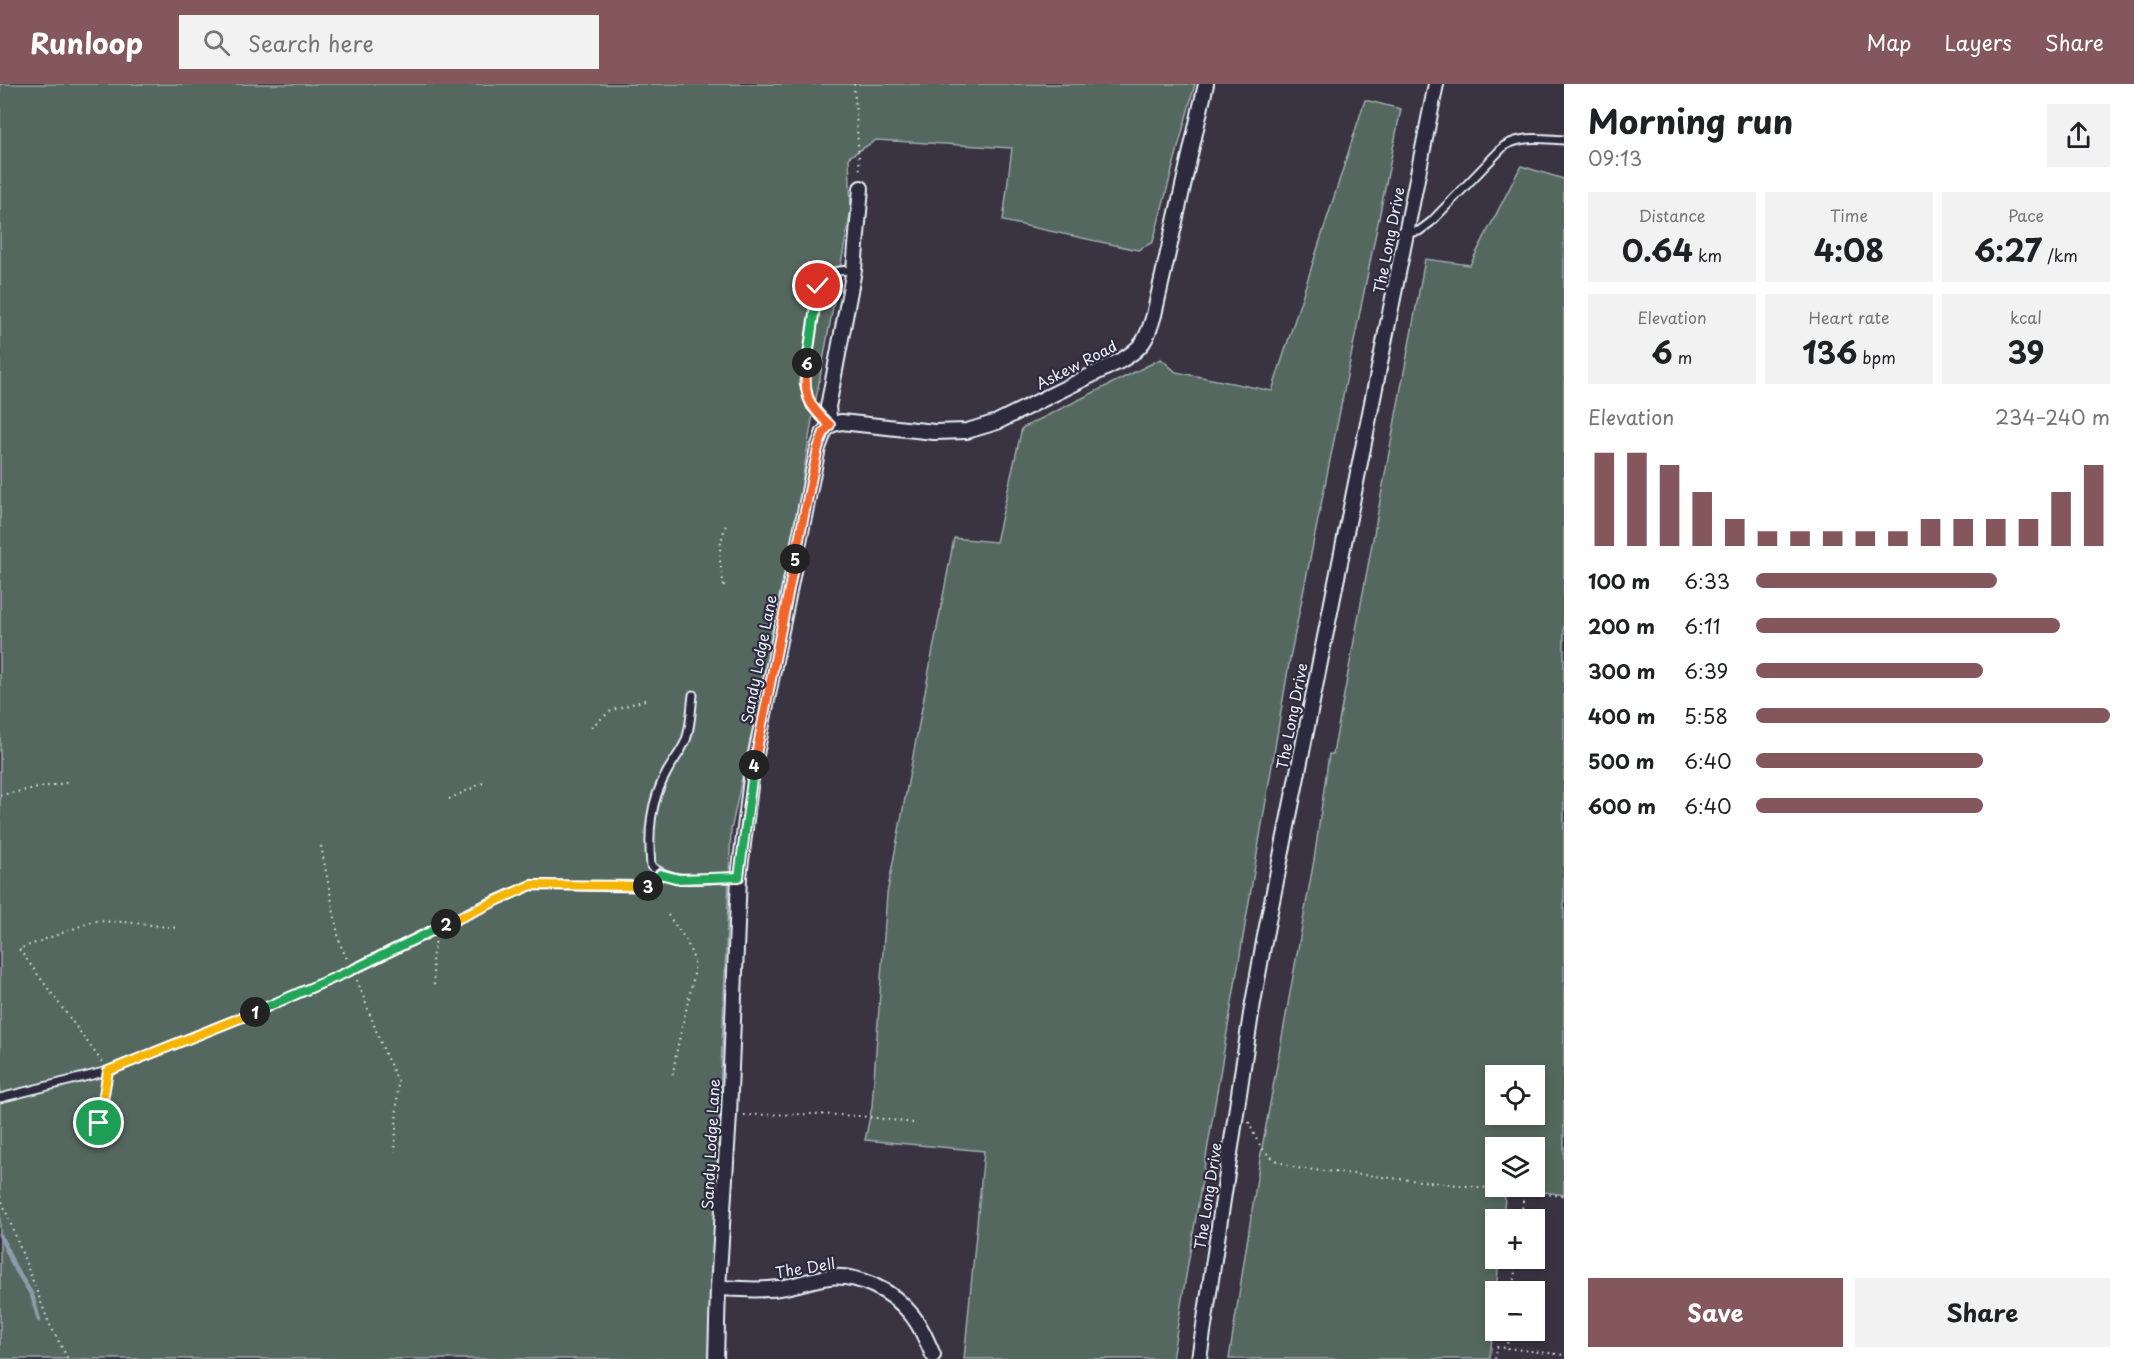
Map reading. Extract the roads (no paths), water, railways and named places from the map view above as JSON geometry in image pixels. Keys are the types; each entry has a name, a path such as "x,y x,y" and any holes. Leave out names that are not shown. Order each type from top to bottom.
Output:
{"street":[{"name":"Askew Road","path":"830,425 841,422 951,433 984,427 1120,361 1140,347 1146,339 1154,315 1206,84"},
{"name":"The Long Drive","path":"1199,1359 1264,936 1436,84"},
{"name":"Sandy Lodge Lane","path":"716,1359 739,877 751,779 818,448 824,432 830,425 829,399 854,270 861,185"},
{"name":"The Dell","path":"718,1288 756,1291 831,1277 863,1281 902,1304 924,1334 933,1354"}],"lane":[{"path":"1406,233 1419,231 1431,222 1504,146 1514,140 1528,138 1564,140"},
{"path":"830,425 811,406 804,382 818,286 825,275 840,270 854,270"},
{"path":"693,695 685,742 666,772 652,810 648,830 651,866 660,874 679,879 739,877"},
{"path":"0,1098 108,1071 352,970 444,924 531,885 577,884 644,887 652,885 660,874"}],"waterway":[{"path":"0,1235 14,1266 32,1295 39,1320"}]}
